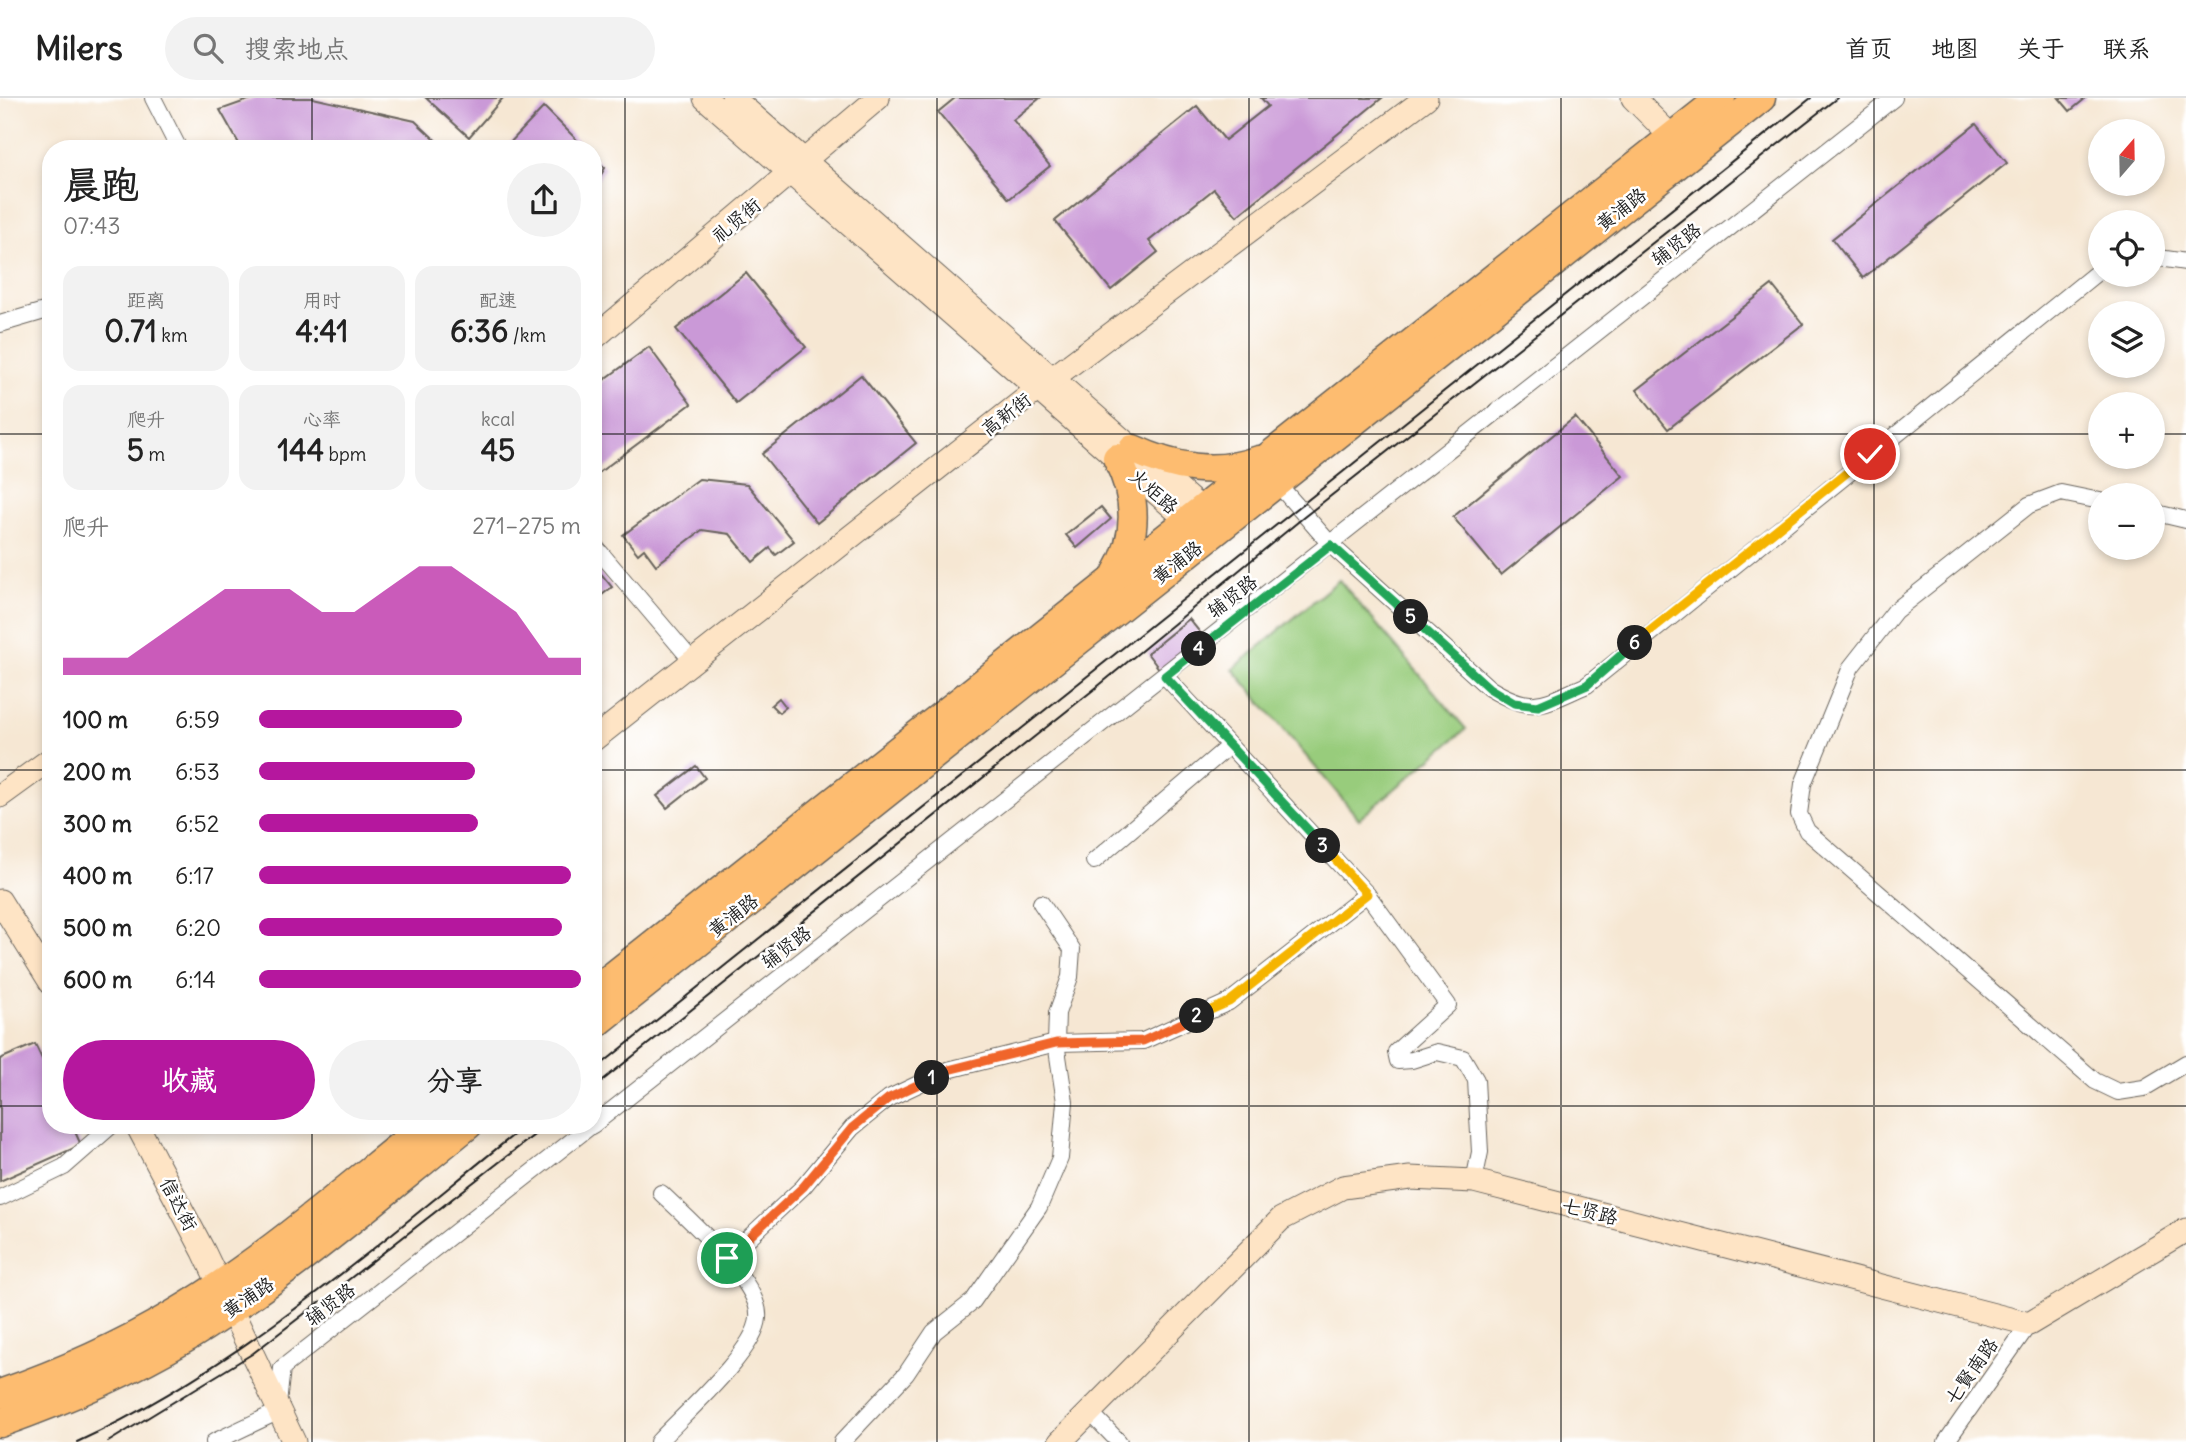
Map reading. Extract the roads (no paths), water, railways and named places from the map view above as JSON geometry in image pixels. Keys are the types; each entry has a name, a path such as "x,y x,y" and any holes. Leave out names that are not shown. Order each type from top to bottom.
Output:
{"highway":[{"name":"黄浦路","path":"1273,470 1721,98"},
{"name":"黄浦路","path":"602,985 1112,581 1273,470 1761,98"},
{"path":"1112,581 1129,546 1133,527 1125,453 1203,469 1273,470"},
{"name":"黄浦路","path":"602,1019 1199,523"},
{"name":"黄浦路","path":"0,1423 88,1389 141,1363 226,1296 257,1259 415,1134"},
{"name":"黄浦路","path":"0,1394 75,1365 226,1296 274,1280 457,1134"}],"street":[{"path":"153,98 174,140"},
{"name":"火炬路","path":"705,98 799,168 1125,453 1199,523"},
{"name":"火炬路","path":"733,98 799,168"},
{"name":"礼贤街","path":"602,332 799,168 877,98"},
{"name":"高新街","path":"602,733 1045,384 1426,98"},
{"path":"1633,98 1672,137"},
{"name":"辅贤路","path":"602,1118 1894,98"},
{"path":"2165,259 2186,262"},
{"path":"1273,470 1331,545 1489,688 1514,703 1538,706 1587,685 2088,280"},
{"path":"0,324 42,312"},
{"path":"2088,499 2061,493 2029,505 1895,611 1851,667 1803,784 1799,814 1807,831 2095,1082 2118,1092 2144,1088 2186,1063"},
{"path":"2165,515 2186,520"},
{"path":"602,555 694,663"},
{"path":"1165,676 1367,894 1448,1005 1396,1052 1398,1061 1412,1060 1437,1052 1463,1058 1476,1080 1480,1152 1474,1181"},
{"path":"1094,861 1228,746"},
{"path":"0,796 42,766"},
{"path":"727,1258 803,1187 852,1128 889,1098 948,1070 1056,1043 1143,1041 1229,1002 1367,894"},
{"path":"0,901 42,969"},
{"path":"842,1442 906,1374 934,1332 973,1301 1039,1207 1060,1158 1065,1102 1056,1043 1057,1013 1070,977 1072,949 1041,903"},
{"path":"0,1198 64,1167 102,1134"},
{"name":"信达街","path":"142,1134 226,1296 277,1412 294,1442"},
{"name":"辅贤路","path":"277,1412 282,1368 581,1134"},
{"name":"七贤路","path":"1060,1442 1281,1219 1343,1187 1410,1178 1474,1181 2029,1324"},
{"path":"658,1442 745,1350 758,1318 754,1297 727,1258 661,1193"},
{"path":"2029,1324 2186,1230"},
{"name":"七賢南路","path":"1946,1442 2029,1324"},
{"path":"214,1442 277,1412"},
{"path":"1090,1412 1119,1442"}],"tram line":[{"path":"602,1064 1811,98"},
{"path":"602,1081 1097,687 1304,517 1837,98"},
{"path":"77,1442 138,1411 255,1338 365,1255 515,1134"},
{"path":"343,1284 535,1134"},
{"path":"108,1442 252,1354 321,1301"}]}
